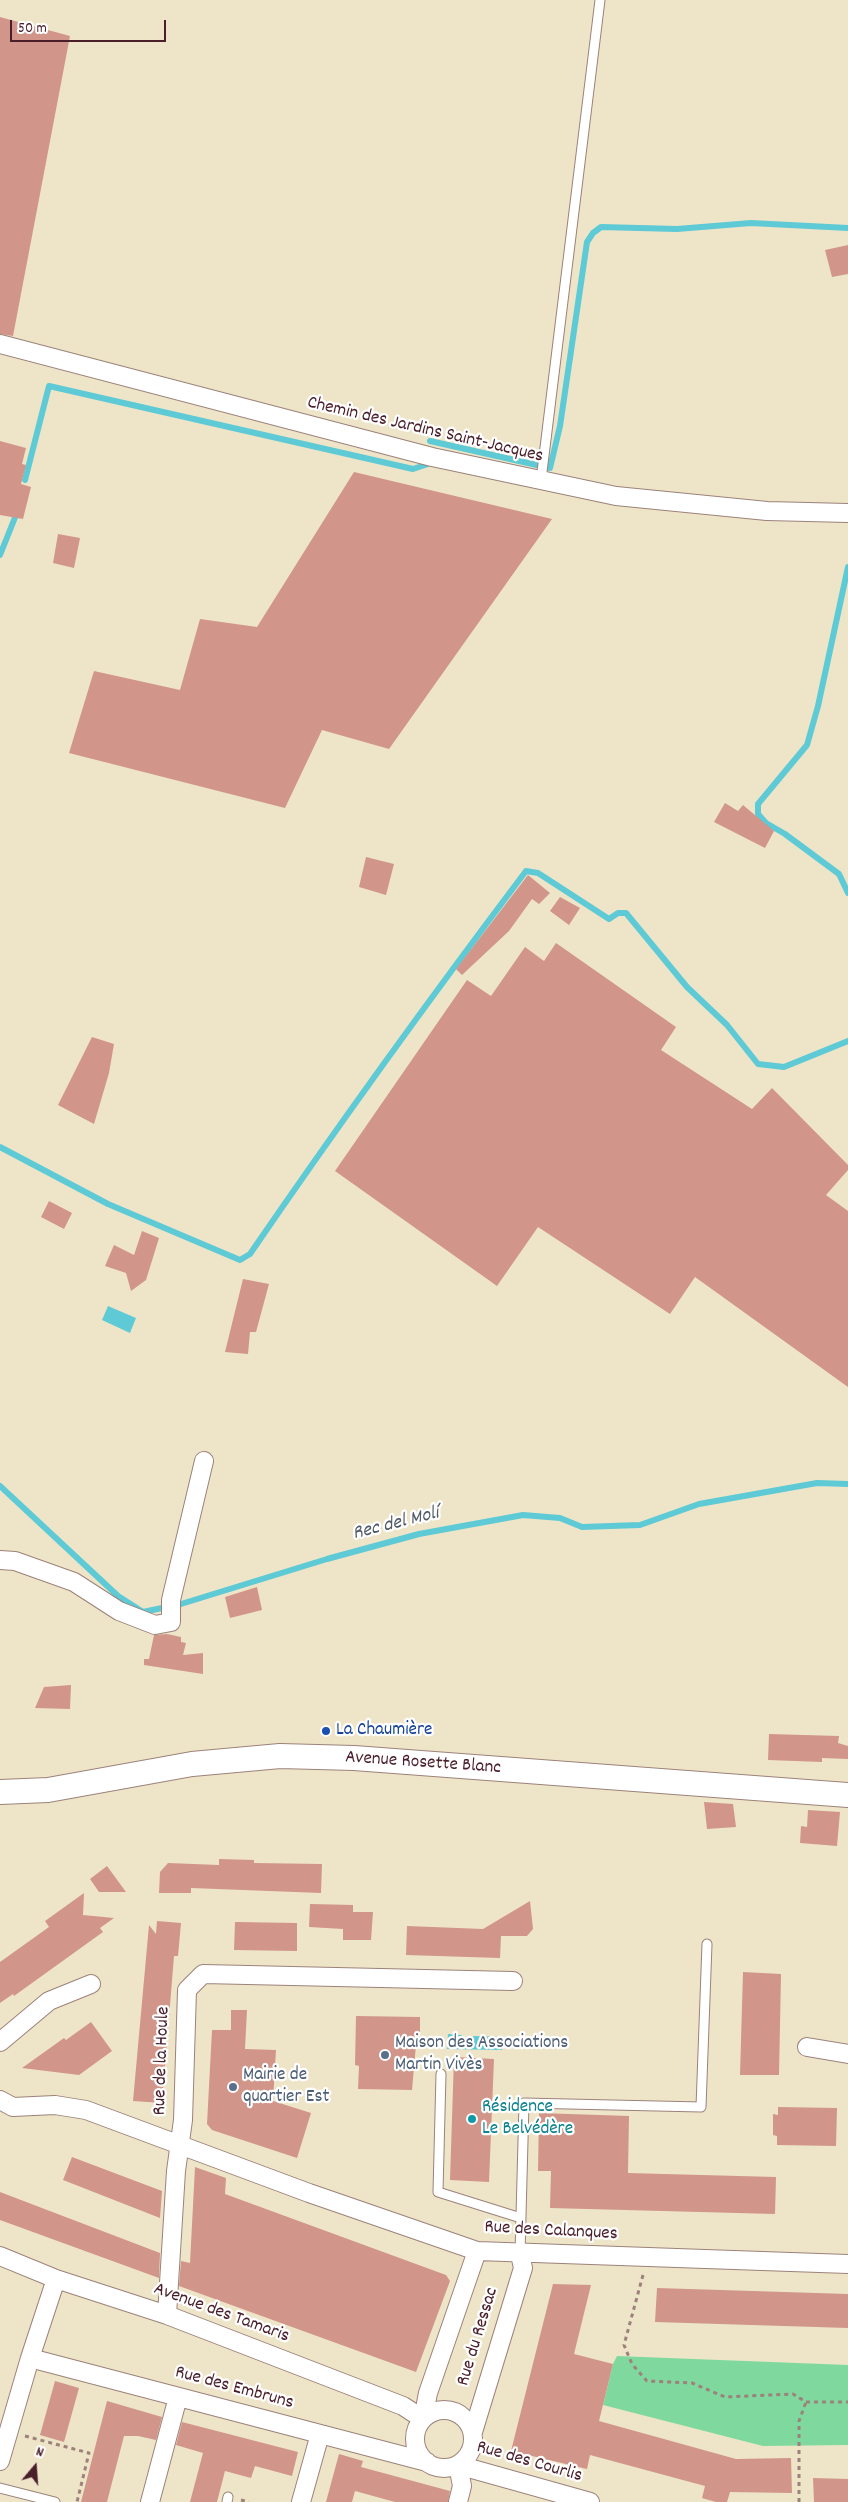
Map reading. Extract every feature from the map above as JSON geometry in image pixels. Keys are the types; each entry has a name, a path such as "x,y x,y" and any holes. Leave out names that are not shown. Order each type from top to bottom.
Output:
{"main road":[{"name":"Avenue Rosette Blanc","path":"0,1792 48,1790 192,1764 280,1756 354,1758 848,1795"}],"street":[{"name":"Chemin des Jardins Saint-Jacques","path":"0,344 422,455 541,475 616,496 767,512 848,513"},
{"path":"0,1560 15,1561 74,1582 119,1610 155,1625 170,1622 171,1606 204,1461"},
{"name":"Rue de la Houle","path":"167,2315 176,2171 181,2144 187,1990 203,1974 513,1981"},
{"path":"0,2042 49,2001 91,1984"},
{"path":"807,2047 848,2054"},
{"name":"Rue des Calanques","path":"0,2100 13,2107 55,2105 86,2110 309,2193 477,2251 848,2264"},
{"name":"Rue du Ressac","path":"422,2419 428,2393 477,2251"},
{"name":"Rue du Ressac","path":"473,2432 523,2268 520,2254"},
{"name":"Avenue des Tamaris","path":"0,2256 56,2278 167,2315 402,2406 422,2419"},
{"path":"0,2461 8,2429 56,2278"},
{"name":"Rue des Embruns","path":"30,2358 427,2462"},
{"path":"150,2502 178,2397"},
{"path":"438,2410 456,2412 463,2417 473,2432 471,2451 458,2465 442,2468 427,2462 416,2446 415,2437 422,2419 438,2410"},
{"path":"302,2502 320,2434"},
{"path":"458,2465 462,2486 458,2502"},
{"name":"Rue des Courlis","path":"458,2465 590,2502"}],"lane":[{"path":"541,475 600,0"},
{"path":"520,2254 524,2103 701,2107 707,1944"},
{"path":"440,2074 438,2192 521,2218"},
{"path":"0,2488 55,2502"}],"path":[{"path":"648,2258 624,2345 632,2364 647,2381 692,2383 725,2397 793,2394 806,2402 848,2402"},
{"path":"799,2502 799,2421 806,2402"},
{"path":"8,2429 89,2453 76,2502"}],"green space":[{"path":"617,2356 848,2365 848,2445 763,2446 603,2405 613,2364"}],"water":[{"path":"108,1306 136,1318 130,1333 102,1320"},
{"path":"448,2034 462,2035 462,2046 472,2047 473,2036 503,2037 502,2050 447,2049"}],"building":[{"path":"0,17 70,36 13,336 0,334"},
{"path":"848,245 848,274 832,277 825,250"},
{"path":"0,441 26,448 22,464 26,465 21,484 31,487 23,519 0,515"},
{"path":"354,472 552,519 389,749 322,730 285,808 69,753 94,671 180,690 200,619 257,627"},
{"path":"58,534 80,538 74,568 53,563"},
{"path":"725,803 738,811 743,805 774,831 765,848 714,822"},
{"path":"366,857 394,864 386,895 359,887"},
{"path":"528,875 550,893 539,904 532,899 509,931 462,975 456,969"},
{"path":"560,897 580,908 569,925 550,911"},
{"path":"556,943 676,1027 661,1050 752,1109 772,1088 848,1165 848,1170 826,1195 848,1211 848,1387 695,1277 670,1314 538,1227 497,1286 335,1171 467,980 491,996 525,947 544,961"},
{"path":"92,1037 114,1044 109,1073 94,1124 58,1105"},
{"path":"49,1201 72,1213 64,1229 41,1217"},
{"path":"142,1231 159,1238 146,1280 131,1291 126,1273 105,1266 114,1245 134,1255"},
{"path":"243,1279 269,1284 256,1332 250,1332 248,1354 225,1352"},
{"path":"257,1587 262,1610 230,1618 225,1597"},
{"path":"167,1634 181,1637 181,1642 186,1643 183,1655 203,1653 203,1674 144,1665 144,1659 149,1659 154,1635"},
{"path":"71,1685 70,1709 35,1708 44,1687"},
{"path":"769,1734 839,1736 838,1743 848,1746 848,1759 822,1758 822,1762 768,1760"},
{"path":"704,1802 733,1804 736,1827 707,1829"},
{"path":"808,1810 840,1812 837,1846 800,1843 801,1826 807,1827"},
{"path":"219,1859 254,1860 254,1863 322,1864 321,1893 191,1888 191,1893 159,1893 160,1872 168,1863 219,1865"},
{"path":"107,1866 126,1892 99,1892 90,1879"},
{"path":"84,1893 83,1915 114,1918 100,1928 103,1932 14,1996 13,1994 0,2003 0,1962 49,1927 45,1921"},
{"path":"530,1901 533,1929 527,1936 501,1936 500,1958 406,1955 407,1926 483,1929"},
{"path":"310,1904 353,1905 353,1912 373,1912 371,1940 343,1940 343,1929 309,1927"},
{"path":"157,1921 181,1923 178,1956 174,1956 162,2103 133,2101 149,1925 156,1934"},
{"path":"235,1922 297,1923 297,1951 234,1950"},
{"path":"743,1972 781,1974 779,2075 740,2075"},
{"name":"Mairie de quartier Est","path":"231,2010 247,2010 245,2049 276,2050 273,2101 311,2113 297,2158 212,2130 207,2124 212,2030 231,2030"},
{"name":"Maison des Associations Martin Vivès","path":"356,2016 420,2017 420,2045 416,2045 412,2090 358,2089 359,2066 355,2065"},
{"path":"91,2022 112,2051 79,2075 22,2068 64,2038 66,2040"},
{"name":"Résidence Le Belvédère","path":"454,2057 494,2059 489,2182 450,2180"},
{"path":"778,2107 837,2108 836,2146 777,2145 777,2136 773,2135 773,2114 778,2115"},
{"path":"539,2113 629,2116 628,2173 776,2177 775,2214 550,2208 551,2171 538,2171"},
{"path":"72,2157 162,2191 160,2218 63,2180"},
{"path":"195,2167 226,2178 225,2194 446,2275 450,2281 416,2372 179,2286 181,2261 190,2263"},
{"path":"0,2192 160,2253 159,2278 0,2220"},
{"path":"553,2284 591,2285 574,2354 613,2364 599,2421 736,2459 791,2458 792,2493 730,2492 727,2502 716,2502 702,2498 705,2486 590,2455 587,2469 511,2451"},
{"path":"657,2288 848,2294 848,2328 655,2322"},
{"path":"55,2381 79,2388 64,2442 40,2435"},
{"path":"107,2401 162,2417 156,2440 138,2436 124,2436 107,2502 81,2502"},
{"path":"182,2422 298,2452 292,2476 255,2466 251,2478 225,2471 217,2502 190,2502 203,2453 176,2445"},
{"path":"339,2454 363,2461 361,2467 450,2491 448,2502 395,2502 355,2491 352,2502 326,2502"},
{"path":"813,2478 848,2479 848,2502 814,2502"}],"waterway":[{"path":"430,441 550,468 560,426 587,242 593,233 601,227 677,229 751,223 848,228"},
{"path":"25,480 49,386 413,469 428,464"},
{"path":"0,555 18,510"},
{"path":"848,567 818,706 807,745 758,804 758,814 766,823 785,834 839,874 848,893"},
{"path":"0,1147 108,1204 240,1260 250,1254 386,1061 526,871 538,873 609,919 618,913 626,913 687,987 727,1025 758,1064 784,1067 848,1041"},
{"name":"Rec del Molí","path":"0,1486 118,1596 143,1612 181,1604 327,1559 419,1534 523,1515 560,1518 582,1527 640,1525 699,1504 817,1483 848,1484"}],"place":[{"name":"La Chaumière","path":"326,1731"},
{"name":"Maison des Associations Martin Vivès","path":"385,2055"},
{"name":"Mairie de quartier Est","path":"233,2087"},
{"name":"Résidence Le Belvédère","path":"472,2119"}]}
